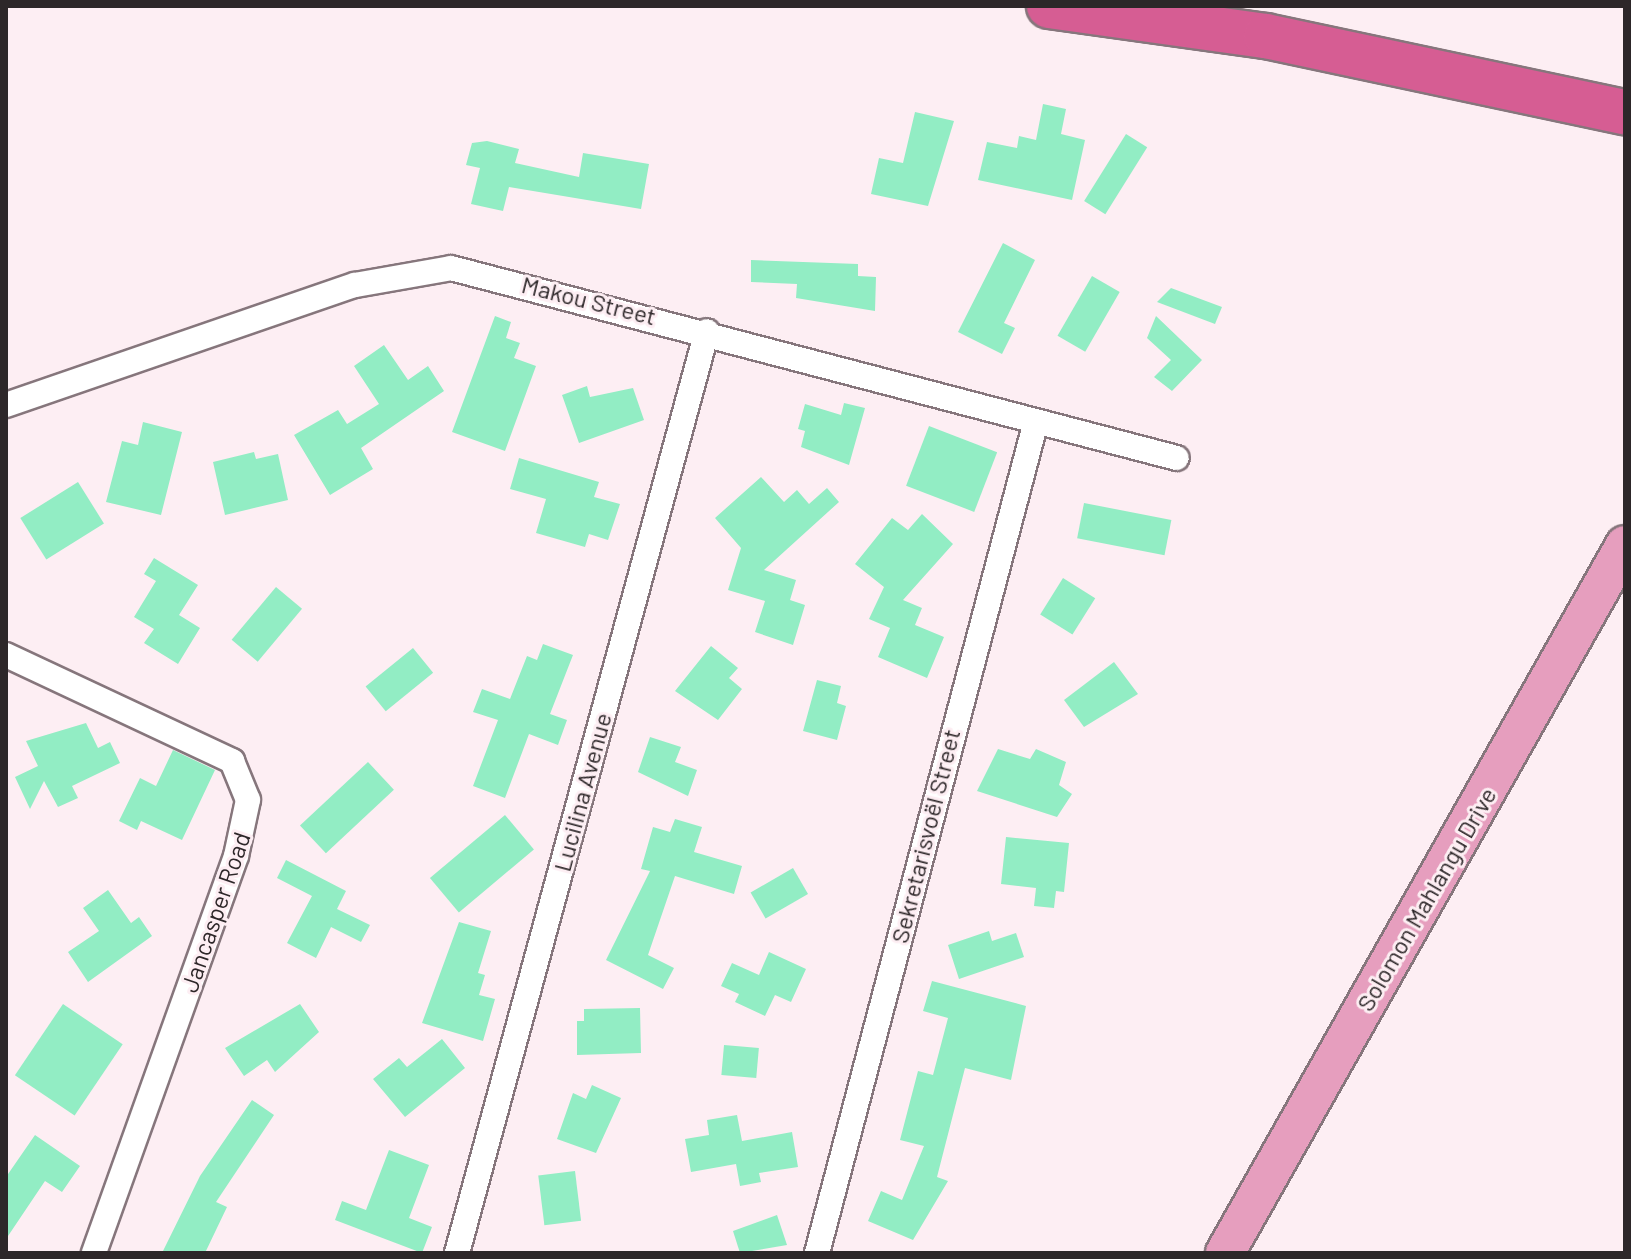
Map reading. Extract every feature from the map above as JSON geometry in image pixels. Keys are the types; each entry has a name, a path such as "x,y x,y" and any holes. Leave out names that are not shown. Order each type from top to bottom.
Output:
{"highway":[{"path":"1049,6 1266,36 1625,112"}],"main road":[{"name":"Solomon Mahlangu Drive","path":"1225,1253 1625,545"}],"street":[{"name":"Makou Street","path":"6,405 410,270 483,273 1177,458"},
{"name":"Lucilina Avenue","path":"457,1253 707,331"},
{"name":"Sekretarisvoël Street","path":"817,1253 1036,421"},
{"name":"Jancasper Road","path":"6,655 217,752 241,772 248,800 236,856 94,1253"}],"building":[{"path":"1043,104 1066,109 1061,134 1085,140 1072,200 978,180 987,142 1017,148 1019,136 1036,140"},
{"path":"915,112 954,121 928,206 871,194 879,158 903,163"},
{"path":"1126,134 1147,147 1105,214 1084,201"},
{"path":"487,141 519,149 515,163 579,177 583,153 649,164 641,209 509,187 503,211 471,204 480,168 466,165 472,143"},
{"path":"1003,243 1035,260 1004,323 1015,328 1002,354 958,332"},
{"path":"751,260 858,264 858,276 876,277 875,311 796,298 797,284 751,282"},
{"path":"1092,276 1120,292 1085,352 1058,336"},
{"path":"1171,288 1222,307 1215,324 1157,302"},
{"path":"495,316 511,322 506,338 520,343 514,358 536,366 505,451 452,432"},
{"path":"1156,316 1202,360 1172,391 1154,377 1171,360 1147,338"},
{"path":"384,345 408,380 428,366 444,391 361,448 373,469 330,495 294,435 338,410 347,424 379,404 354,366"},
{"path":"587,386 590,397 633,388 644,420 579,443 562,395"},
{"path":"844,403 865,408 849,465 801,447 805,431 798,429 805,404 841,415"},
{"path":"143,422 182,432 161,515 106,502 122,441 138,445"},
{"path":"929,426 997,452 974,512 906,486"},
{"path":"254,452 256,459 278,454 288,500 225,515 213,462"},
{"path":"519,458 599,482 594,497 620,504 608,540 589,534 585,547 536,533 546,499 510,489"},
{"path":"761,477 784,502 797,490 809,504 827,488 839,502 764,570 796,580 790,600 805,605 793,645 755,632 765,601 728,590 741,548 715,518"},
{"path":"78,482 104,524 46,560 20,518"},
{"path":"1084,503 1171,520 1164,555 1077,538"},
{"path":"922,514 953,544 903,600 922,608 915,625 944,637 927,678 878,657 890,628 869,619 884,587 855,564 892,518 908,530"},
{"path":"154,558 198,585 179,615 200,628 178,664 144,643 154,629 134,617 156,581 144,574"},
{"path":"1063,578 1095,598 1072,635 1040,614"},
{"path":"276,587 302,609 258,662 232,640"},
{"path":"543,644 573,655 550,714 567,720 558,745 529,734 505,798 473,786 498,720 473,712 482,689 510,699 527,656 537,660"},
{"path":"711,646 738,668 729,678 742,689 718,720 675,691"},
{"path":"413,648 433,673 386,711 366,686"},
{"path":"1114,662 1138,694 1084,727 1064,700"},
{"path":"817,680 841,686 837,703 846,706 837,740 803,731"},
{"path":"86,723 98,748 110,742 120,763 72,786 78,798 58,807 44,781 30,809 15,777 38,766 26,741"},
{"path":"650,737 681,747 675,762 697,770 688,796 638,772"},
{"path":"998,749 1030,759 1036,749 1066,762 1059,785 1072,794 1057,817 977,791"},
{"path":"173,750 215,770 182,840 141,821 137,830 119,821 140,778 156,786"},
{"path":"368,762 394,790 326,853 300,825"},
{"path":"505,815 534,849 459,912 430,878"},
{"path":"675,819 702,827 694,852 742,866 734,894 675,876 648,955 674,968 663,989 606,960 650,871 641,869 653,827 670,832"},
{"path":"1006,837 1069,843 1064,892 1056,891 1054,908 1034,906 1036,888 1001,884"},
{"path":"286,860 346,891 337,909 370,925 361,942 331,927 316,958 287,943 312,896 277,878"},
{"path":"793,868 808,894 766,918 751,892"},
{"path":"108,890 131,923 139,917 152,936 88,982 68,952 99,931 83,908"},
{"path":"459,922 491,931 478,973 485,975 479,995 495,999 483,1041 422,1023"},
{"path":"989,931 992,941 1016,933 1024,957 959,979 948,945"},
{"path":"769,952 806,969 791,1002 775,995 765,1016 735,1002 739,994 721,986 732,963 759,975"},
{"path":"932,981 1026,1006 1011,1080 965,1068 937,1177 948,1181 913,1240 868,1221 881,1191 902,1200 924,1146 900,1140 918,1071 933,1075 948,1018 923,1011"},
{"path":"63,1004 123,1044 75,1116 15,1075"},
{"path":"300,1004 319,1032 275,1072 267,1060 244,1076 225,1048"},
{"path":"640,1008 641,1053 577,1055 577,1021 584,1021 584,1009"},
{"path":"442,1039 465,1068 405,1117 373,1079 399,1058 407,1067"},
{"path":"724,1045 759,1048 756,1078 721,1075"},
{"path":"592,1085 621,1098 596,1153 557,1139 573,1093 586,1099"},
{"path":"252,1100 274,1115 216,1202 227,1207 205,1253 162,1253 200,1176"},
{"path":"737,1115 742,1141 792,1132 798,1167 759,1173 761,1182 740,1186 736,1164 691,1172 685,1139 709,1135 707,1120"},
{"path":"35,1135 80,1166 62,1192 45,1181 6,1239 6,1177"},
{"path":"389,1150 429,1165 409,1218 432,1227 422,1253 335,1220 342,1201 366,1210"},
{"path":"575,1171 581,1221 544,1225 538,1176"},
{"path":"777,1215 787,1245 740,1253 733,1231"}]}
